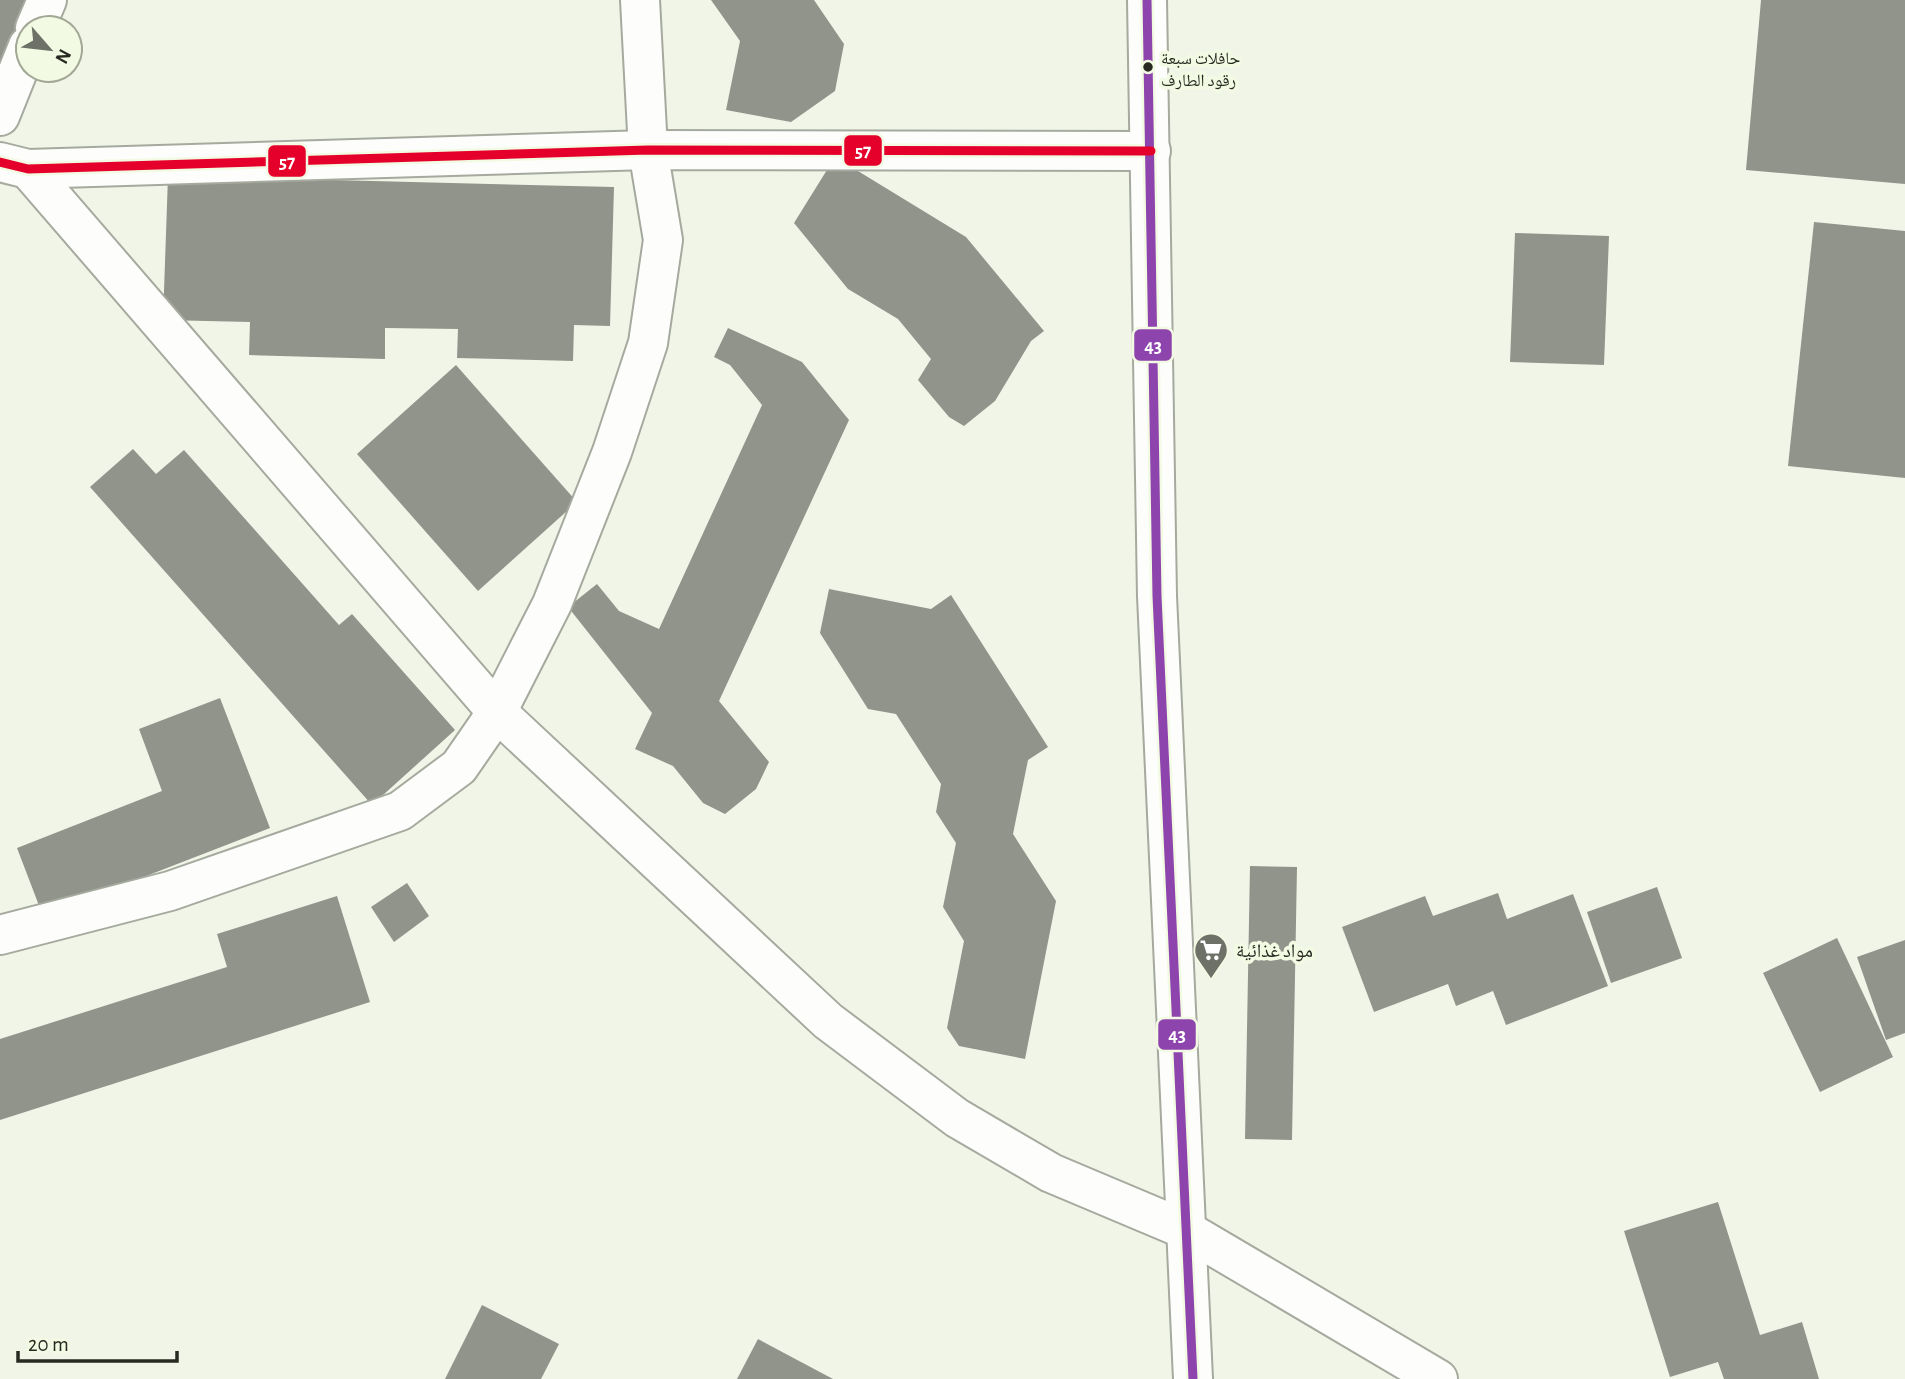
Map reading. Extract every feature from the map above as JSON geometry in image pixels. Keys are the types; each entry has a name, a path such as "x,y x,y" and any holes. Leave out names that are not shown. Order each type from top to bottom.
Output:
{"street":[{"path":"2,932 170,891 400,811 459,767 496,712 552,604 612,452 648,343 663,240 648,150 640,0"},
{"path":"1147,0 1157,596 1184,1229 1193,1379"},
{"path":"0,116 14,81"},
{"path":"14,165 648,150 1151,151"},
{"path":"14,165 496,712 828,1020 957,1118 1051,1174 1184,1229 1438,1379"}],"building":[{"path":"0,0 65,0 57,14 14,14 14,69 0,62"},
{"path":"711,0 814,0 844,44 835,91 791,122 726,110 740,41"},
{"path":"1761,0 1905,0 1905,184 1746,170"},
{"path":"835,157 966,237 1044,331 1031,341 995,401 964,426 949,417 918,380 931,359 898,319 848,289 794,223"},
{"path":"168,176 614,187 610,326 574,325 573,361 457,358 458,329 385,328 385,359 249,355 250,322 163,320"},
{"path":"1814,222 1905,231 1905,478 1788,466"},
{"path":"1515,233 1609,236 1604,365 1510,362"},
{"path":"728,328 802,362 849,420 719,701 769,762 756,789 725,814 703,803 673,766 635,749 652,713 568,607 597,584 619,611 659,629 762,405 730,365 714,357"},
{"path":"456,365 577,502 478,591 357,454"},
{"path":"133,449 156,474 184,450 339,625 352,614 455,730 372,805 90,487"},
{"path":"829,589 931,609 951,595 1048,747 1028,760 1013,834 1056,901 1025,1059 959,1046 947,1028 964,941 943,907 956,843 936,812 941,784 896,714 868,709 820,633"},
{"path":"220,698 270,828 43,916 17,848 162,791 139,729"},
{"path":"1250,866 1297,867 1292,1140 1245,1139"},
{"path":"407,883 429,916 394,942 371,907"},
{"path":"1657,887 1682,958 1611,983 1587,912"},
{"path":"1498,893 1507,919 1573,894 1608,986 1506,1025 1493,991 1456,1006 1448,984 1374,1012 1342,927 1425,896 1433,916"},
{"path":"337,896 370,1002 0,1120 0,1039 227,967 217,934"},
{"path":"1837,938 1893,1057 1820,1092 1763,973"},
{"path":"1905,940 1905,1033 1886,1040 1857,957"},
{"path":"1718,1202 1760,1335 1802,1322 1819,1379 1724,1379 1718,1362 1670,1377 1624,1231"},
{"path":"482,1305 559,1344 541,1379 445,1379"},
{"path":"758,1339 833,1379 737,1379"}],"transit line":[{"name":"43","path":"1147,0 1157,596 1193,1379"},
{"name":"57","path":"0,162 28,169 648,150 1151,151"}],"place":[{"name":"حافلات سبعة رقود الطارف","path":"1148,67"},
{"name":"مواد غذائية","path":"1211,980"}]}
